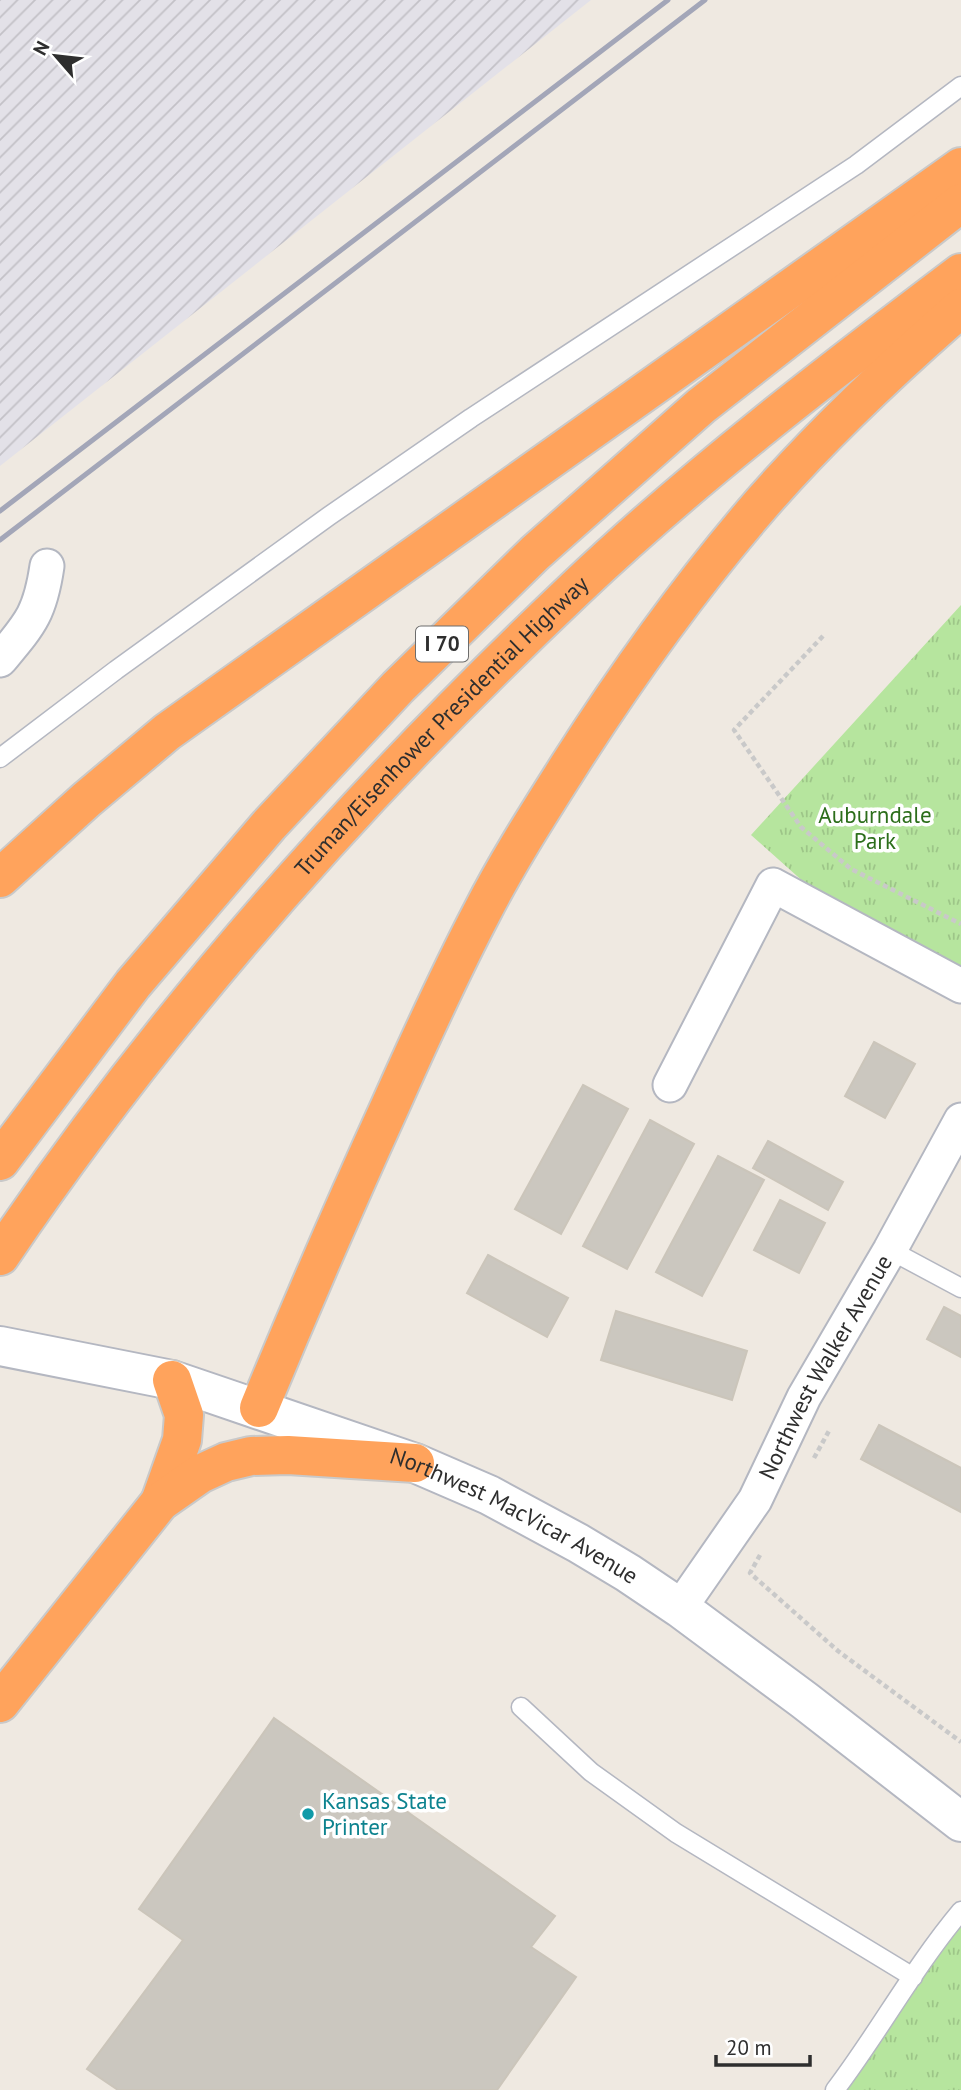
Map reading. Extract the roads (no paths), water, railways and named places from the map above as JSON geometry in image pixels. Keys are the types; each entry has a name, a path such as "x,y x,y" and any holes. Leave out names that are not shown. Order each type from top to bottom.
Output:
{"highway":[{"path":"0,878 86,800 167,732 961,167"},
{"name":"I 70","path":"0,1161 133,984 270,825 398,687 535,553 701,406 961,203"},
{"name":"Truman/Eisenhower Presidential Highway","path":"0,1256 35,1204 178,1016 312,859 438,724 576,588 692,484 801,395 961,273"},
{"path":"259,1408 320,1260 434,1008 482,911 617,690 685,597 763,502 901,360 961,308"},
{"path":"160,1502 182,1440 184,1415 172,1380"},
{"path":"0,1703 160,1502 200,1474 226,1462 251,1456 288,1455 415,1463"}],"main road":[{"name":"Northwest MacVicar Avenue","path":"0,1346 172,1380 415,1463 488,1495 628,1573 680,1608 961,1822"}],"street":[{"path":"0,660 31,622 43,595 47,566"},
{"path":"670,1085 773,885 961,986"},
{"name":"Northwest Walker Avenue","path":"680,1608 755,1500 804,1398 890,1250 961,1120"}],"lane":[{"path":"0,758 116,670 329,516 515,388 856,165 961,86"},
{"path":"890,1250 961,1288"},
{"path":"521,1707 591,1772 676,1833 913,1977"},
{"path":"835,2090 961,1911"}],"railway":[{"path":"0,511 668,0"},
{"path":"0,540 705,0"}],"place":[{"name":"Kansas State Printer","path":"308,1814"}],"park label":[{"name":"Auburndale Park","path":"875,828"}]}
